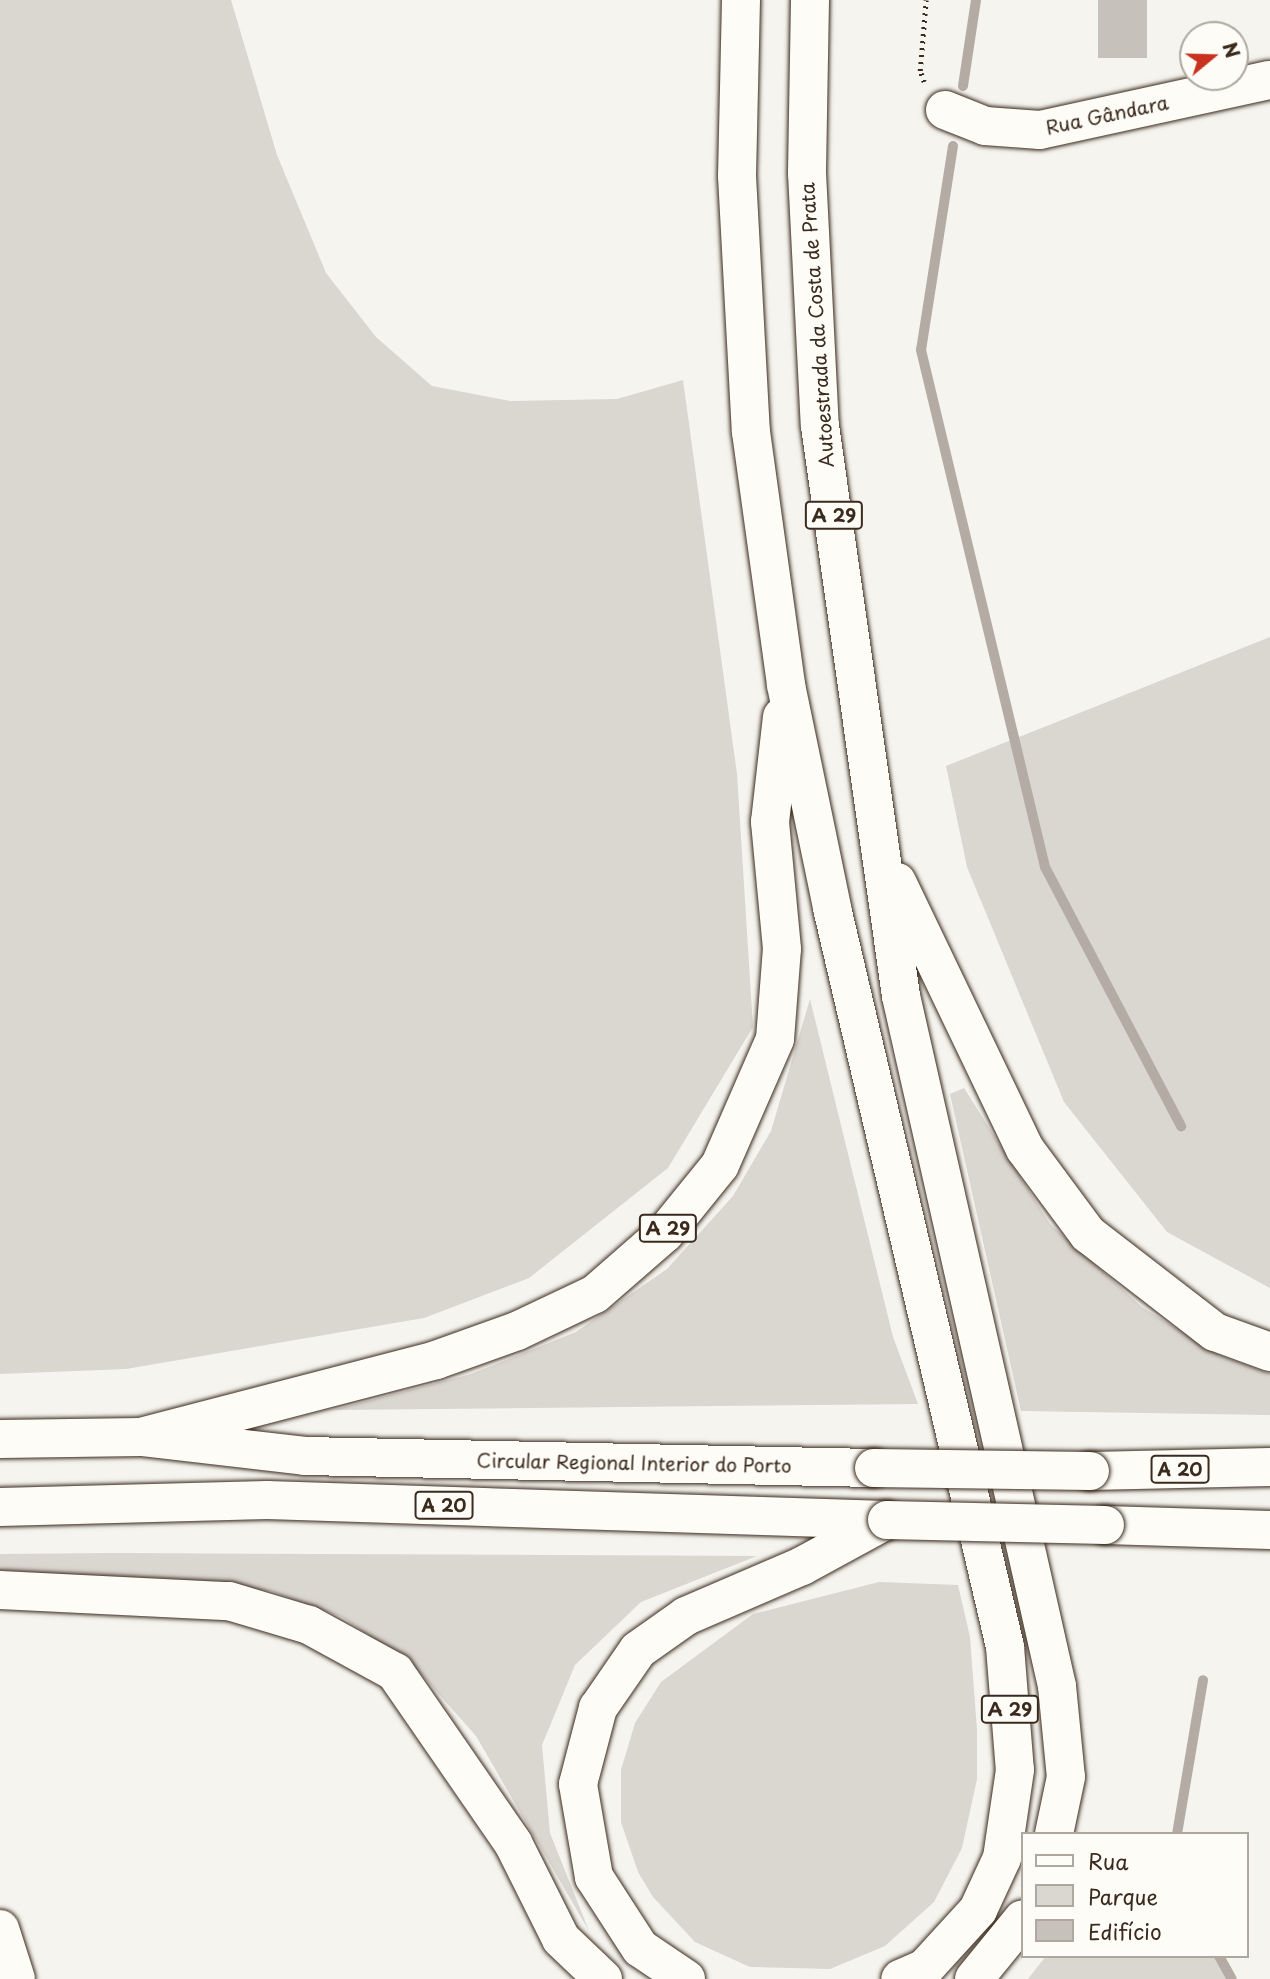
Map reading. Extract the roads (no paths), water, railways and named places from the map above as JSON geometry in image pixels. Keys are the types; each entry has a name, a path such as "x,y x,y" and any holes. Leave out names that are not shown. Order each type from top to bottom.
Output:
{"main road":[{"name":"A 29","path":"741,0 737,176 751,432 786,685 832,908 1005,1647 1014,1770 1002,1858 978,1910 925,1968 900,1979"},
{"name":"Autoestrada da Costa de Prata","path":"810,0 807,173 820,426 884,855"},
{"name":"Rua Gândara","path":"944,110 985,126 1040,130 1270,80"},
{"name":"A 29","path":"141,1437 436,1360 517,1331 595,1294 664,1233 720,1165 775,1038 782,949 770,822 786,685"},
{"name":"A 29","path":"884,855 1025,1149 1087,1234 1215,1332 1270,1352"},
{"name":"A 29","path":"884,855 901,996 1057,1686 1066,1777 1054,1832"},
{"name":"Circular Regional Interior do Porto","path":"0,1439 141,1437 305,1456 1090,1471 1270,1466"},
{"name":"A 20","path":"0,1507 267,1500 1270,1530"},
{"path":"686,1979 640,1948 594,1877 578,1784 598,1708 638,1650 685,1616 803,1566 887,1520"},
{"path":"0,1590 229,1601 309,1625 395,1672 513,1843 561,1939 603,1979"},
{"path":"974,1979 1021,1921"},
{"path":"0,1929 16,1979"}],"waterway":[{"path":"963,86 976,0"},
{"path":"953,146 921,350 1045,867 1181,1126"},
{"path":"1177,1832 1203,1680"},
{"path":"1220,1958 1232,1979"}]}
